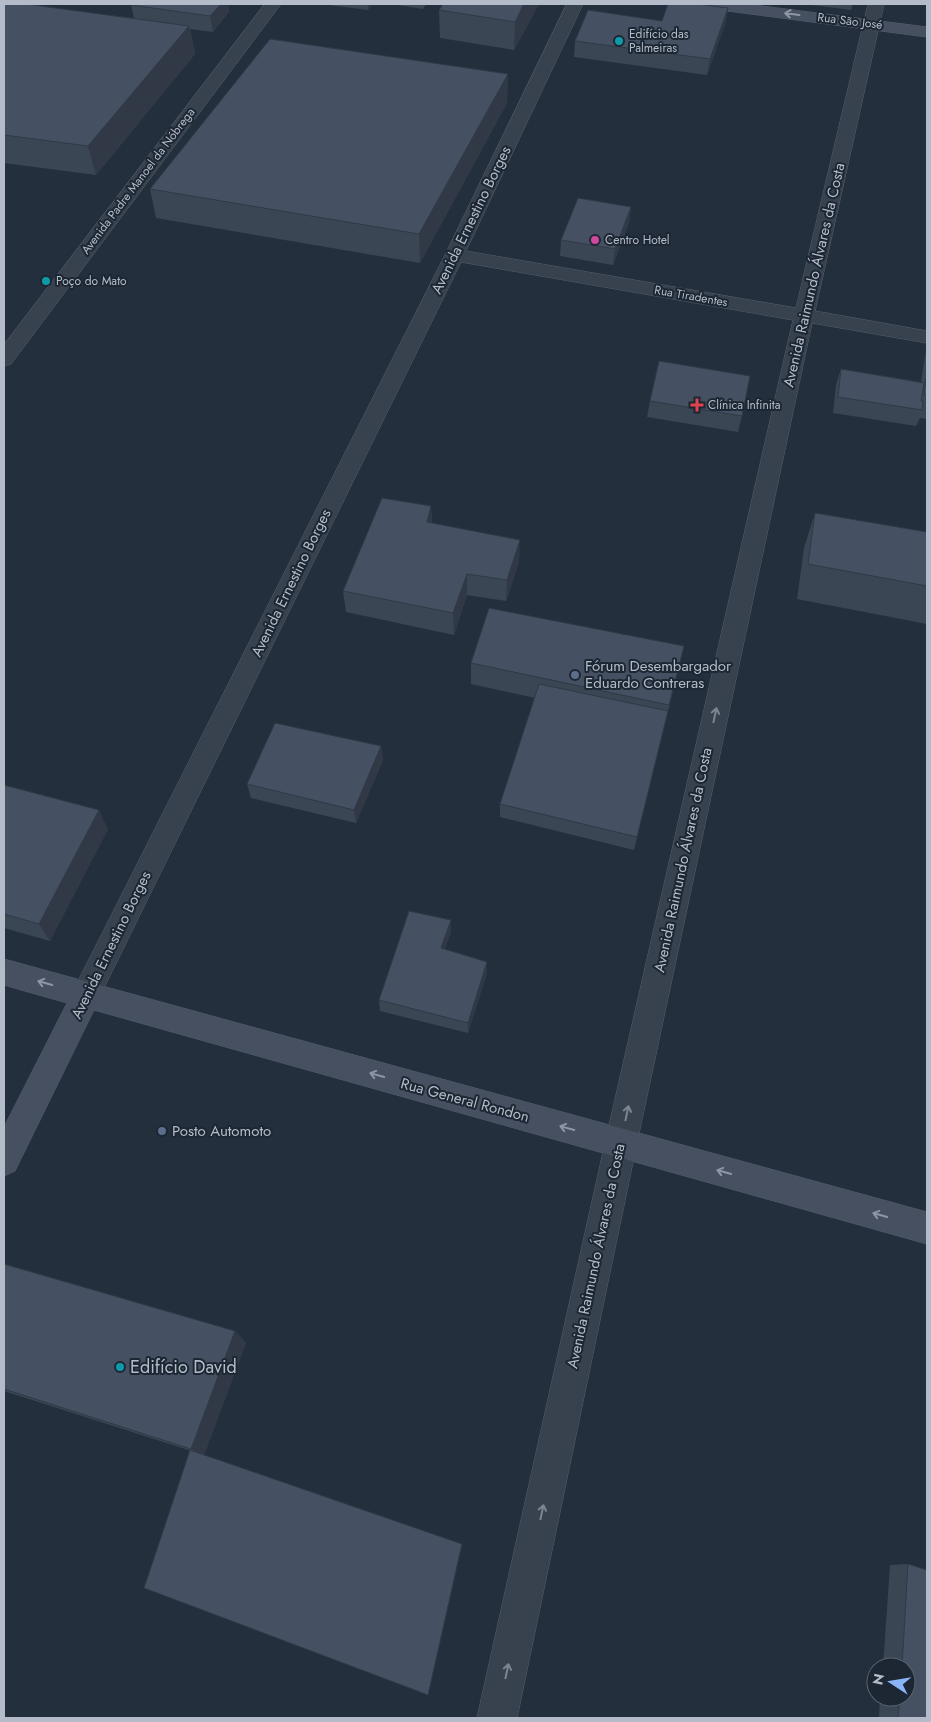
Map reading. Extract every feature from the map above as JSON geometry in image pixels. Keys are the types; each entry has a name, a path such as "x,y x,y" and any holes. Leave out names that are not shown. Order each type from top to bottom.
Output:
{"main road":[{"name":"Rua São José","path":"712,4 874,14 927,32"},
{"name":"Rua General Rondon","path":"4,972 927,1228"},
{"name":"Avenida Ernestino Borges","path":"4,1160 86,995"}],"street":[{"name":"Avenida Padre Manoel da Nóbrega","path":"4,359 273,4"},
{"name":"Avenida Ernestino Borges","path":"86,995 455,255 575,4"},
{"name":"Avenida Raimundo Álvares da Costa","path":"497,1718 620,1143 804,316 874,14"},
{"name":"Rua Tiradentes","path":"455,255 927,337"}],"building":[{"path":"4,4 26,4 189,26 88,146 4,135"},
{"path":"221,4 210,16 131,5"},
{"path":"443,4 524,4 515,22 439,10"},
{"path":"668,4 698,4 728,8 710,59 575,41 588,10 662,21"},
{"path":"270,39 508,74 419,234 150,189"},
{"path":"578,198 631,207 615,249 561,240"},
{"path":"659,361 750,376 742,416 650,401"},
{"path":"841,369 924,383 921,401 923,401 922,410 838,397"},
{"path":"927,372 927,395 924,394"},
{"path":"382,498 431,506 427,522 520,540 507,580 467,574 453,613 343,591"},
{"path":"815,513 927,532 927,586 808,564"},
{"name":"Fórum Desembargador Eduardo Contreras","path":"489,608 684,646 669,705 471,663"},
{"path":"539,684 668,711 637,837 500,804"},
{"path":"275,723 381,746 354,810 247,784"},
{"path":"4,785 99,810 39,924 4,914"},
{"path":"409,911 451,920 441,948 487,962 468,1023 379,1000"},
{"name":"Edifício David","path":"4,1264 235,1331 191,1449 4,1389"},
{"path":"190,1450 462,1544 428,1695 144,1588"},
{"path":"908,1564 927,1570 927,1718 898,1718 899,1707 916,1707 916,1657 903,1657"}],"place":[{"name":"Edifício das Palmeiras","path":"619,41"},
{"name":"Centro Hotel","path":"595,240"},
{"name":"Poço do Mato","path":"46,281"},
{"name":"Clínica Infinita","path":"697,405"},
{"name":"Fórum Desembargador Eduardo Contreras","path":"575,675"},
{"name":"Posto Automoto","path":"162,1131"},
{"name":"Edifício David","path":"120,1367"}]}
